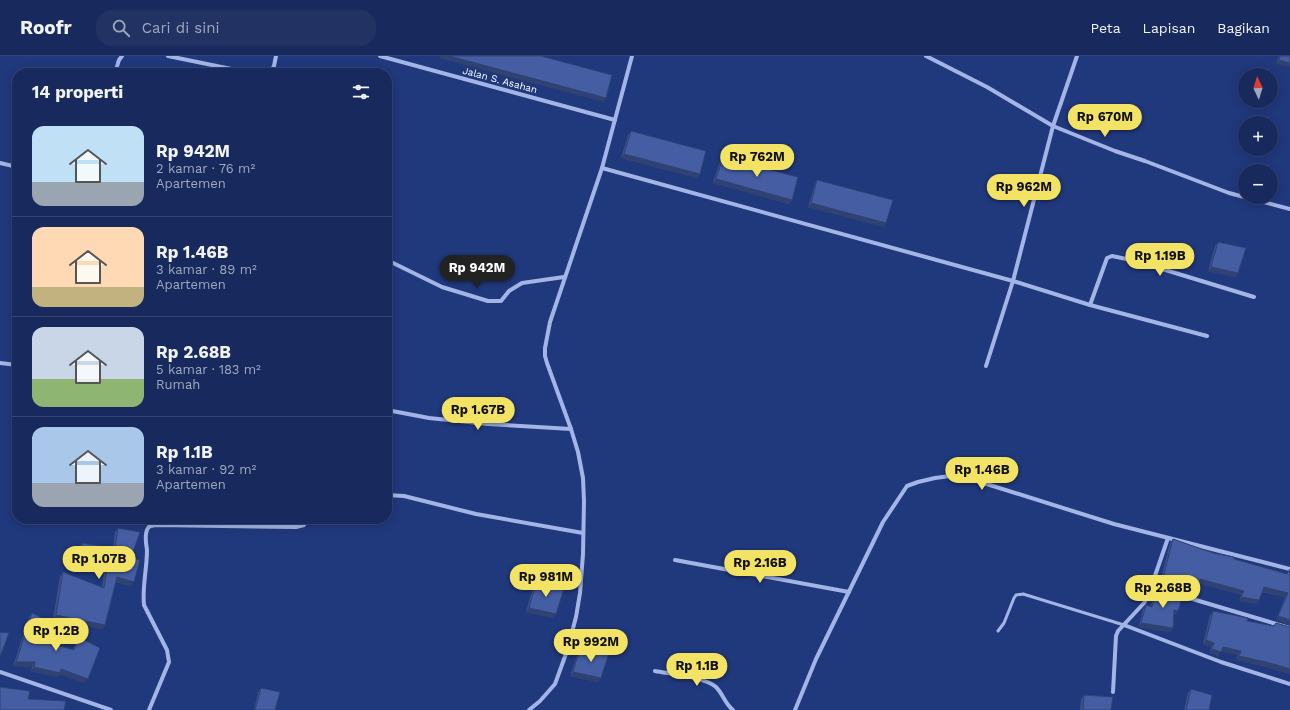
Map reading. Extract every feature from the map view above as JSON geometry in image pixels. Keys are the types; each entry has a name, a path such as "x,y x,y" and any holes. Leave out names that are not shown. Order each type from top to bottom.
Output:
{"street":[{"path":"117,68 122,56"},
{"path":"168,56 227,68"},
{"path":"273,68 276,56"},
{"name":"Jalan S. Asahan","path":"380,56 615,120"},
{"path":"529,710 540,701 555,684 567,650 576,617 580,593 583,532 583,478 578,452 571,428 547,364 545,348 550,322 564,277 602,168 632,56"},
{"path":"926,56 987,87 1053,126 1115,151 1229,193 1290,209"},
{"path":"986,366 1013,281 1053,126 1077,56"},
{"path":"0,163 12,166"},
{"path":"602,168 1013,281 1090,305 1207,336"},
{"path":"1090,305 1107,258 1112,256 1136,261 1254,297"},
{"path":"392,262 442,287 488,302 502,301 509,291 522,283 564,277"},
{"path":"0,363 12,364"},
{"path":"392,411 430,418 488,424 571,428"},
{"path":"795,710 816,659 882,522 907,486 918,482 958,475 1114,524 1290,569"},
{"path":"392,495 404,496 476,514 583,532"},
{"path":"149,710 169,662 169,658 167,650 144,605 143,598 147,564 147,529 150,526 156,525 296,528 305,524"},
{"path":"1112,692 1116,636 1118,631 1144,603 1168,538"},
{"path":"675,560 849,592"},
{"path":"1151,587 1290,628"},
{"path":"1124,625 1221,662 1290,684"},
{"path":"655,671 704,680 716,687 727,704 733,710"},
{"path":"0,672 111,710"}],"lane":[{"path":"998,631 1004,623 1016,595 1023,594 1124,625"}],"building":[{"path":"449,56 541,56 612,75 606,98"},
{"path":"1280,56 1290,56 1290,63 1279,60"},
{"path":"631,131 706,151 700,174 624,154"},
{"path":"723,157 798,177 792,200 716,179"},
{"path":"817,180 893,200 886,223 811,203"},
{"path":"1218,242 1246,248 1238,273 1211,267"},
{"path":"118,528 140,532 131,558 140,560 134,582 117,577 105,625 56,615 63,572 104,588 107,568 81,561 82,543 115,548"},
{"path":"1173,539 1213,553 1234,557 1234,559 1287,574 1290,569 1290,620 1278,616 1288,593 1264,587 1259,600 1241,597 1244,591 1200,579 1197,590 1186,587 1185,589 1162,582"},
{"path":"536,583 564,589 556,614 529,608"},
{"path":"1157,589 1183,595 1178,611 1174,610 1173,628 1141,623 1146,605 1152,607"},
{"path":"1213,611 1248,618 1247,621 1274,626 1276,623 1290,627 1290,669 1239,656 1241,651 1223,647 1221,652 1212,649 1214,643 1206,640"},
{"path":"32,613 46,620 39,640 74,650 78,637 100,648 88,679 61,669 60,673 34,667 35,662 16,662"},
{"path":"0,632 9,633 0,657"},
{"path":"580,648 609,653 601,678 573,672"},
{"path":"0,687 30,691 28,699 66,701 64,710 0,710"},
{"path":"261,688 280,692 275,710 255,710"},
{"path":"1191,689 1212,695 1209,710 1186,710"},
{"path":"1084,695 1113,697 1111,710 1083,710"}]}
